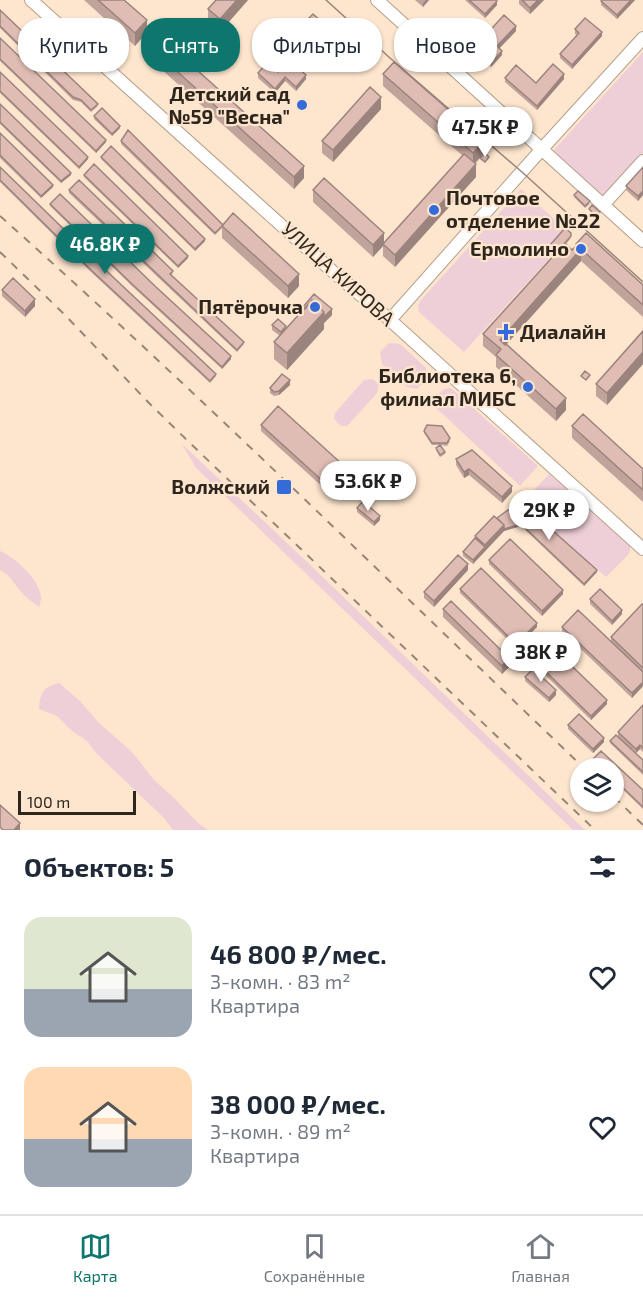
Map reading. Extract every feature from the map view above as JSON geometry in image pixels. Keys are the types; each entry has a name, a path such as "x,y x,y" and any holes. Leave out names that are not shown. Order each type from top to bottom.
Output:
{"street":[{"name":"УЛИЦА КИРОВА","path":"31,0 643,549"},
{"path":"377,0 643,241"},
{"path":"390,320 643,38"},
{"path":"603,205 643,161"}],"shaded area":[{"path":"643,52 643,155 605,197 553,151"},
{"path":"521,189 565,229 550,246 548,260 464,352 419,312 418,306 420,301"},
{"path":"389,343 400,344 426,368 426,380 417,389 407,387 382,364 380,352"},
{"path":"373,379 379,385 377,393 347,426 341,426 334,419 335,413 364,380"},
{"path":"451,388 538,466 520,486 434,406 434,398 444,389"},
{"path":"182,444 585,830 573,830 196,468"},
{"path":"549,474 630,546 628,555 606,577 522,503"},
{"path":"0,551 19,564 32,577 40,590 39,607 0,570"},
{"path":"59,683 132,752 154,780 208,830 173,830 164,818 97,754 87,741 57,716 39,709 43,692 49,686"}],"building":[{"path":"98,0 124,0 145,18 141,18 141,26 135,33 129,28 129,18 118,18"},
{"path":"216,0 237,0 221,18 208,9"},
{"path":"469,0 496,0 497,1 485,14"},
{"path":"522,0 538,0 530,8"},
{"path":"602,0 631,0 617,15"},
{"path":"0,10 18,27 18,44 0,26"},
{"path":"504,15 516,26 497,46 497,23"},
{"path":"585,18 602,32 572,65 560,54 579,33 575,29"},
{"path":"0,38 18,55 18,72 35,72 106,140 96,151 0,59"},
{"path":"497,46 502,51 497,56"},
{"path":"394,62 394,72 405,72 484,141 473,153 383,74"},
{"path":"553,64 564,74 537,106 505,78 516,65 536,83"},
{"path":"0,72 88,157 79,167 0,91"},
{"path":"47,72 65,72 98,104 91,110 81,100 73,97"},
{"path":"178,72 199,72 304,166 294,177"},
{"path":"303,72 306,75 296,87 285,77 275,89 258,73"},
{"path":"370,87 381,97 333,150 322,141"},
{"path":"0,104 71,173 61,181 0,122"},
{"path":"102,108 120,126 112,134 94,116"},
{"path":"128,130 223,225 215,233 121,141"},
{"path":"0,133 53,185 41,196 0,155"},
{"path":"111,146 205,239 195,249 101,157"},
{"path":"485,153 489,157 485,162 480,158"},
{"path":"464,154 476,164 395,255 383,244"},
{"path":"94,164 188,256 178,266 84,175"},
{"path":"0,167 216,374 210,381 90,269 0,180"},
{"path":"643,167 643,191 638,196 626,186"},
{"path":"324,178 384,233 373,245 313,190"},
{"path":"79,180 173,271 170,274 244,342 237,350 69,190"},
{"path":"578,191 590,201 585,206 574,195"},
{"path":"60,194 231,356 222,367 50,204"},
{"path":"592,205 600,212 596,216 589,209"},
{"path":"233,213 299,274 288,286 222,226"},
{"path":"565,228 571,236 557,252 551,244"},
{"path":"586,233 643,285 643,305 581,249 500,340 566,398 556,409 496,355 501,349 483,334 565,243 572,250"},
{"path":"13,278 35,299 25,311 2,290"},
{"path":"314,294 332,309 324,317 324,312 312,300 305,309 303,307"},
{"path":"312,300 324,312 287,353 274,342"},
{"path":"278,319 286,326 281,332 272,325"},
{"path":"643,331 643,352 607,393 596,384"},
{"path":"585,371 590,375 586,380 581,376"},
{"path":"282,374 290,380 279,391 274,392 270,388"},
{"name":"Волжский","path":"278,406 354,475 337,494 261,425"},
{"path":"583,414 643,469 643,490 572,426"},
{"path":"427,425 442,426 450,438 447,443 432,443 424,431"},
{"path":"440,445 445,452 440,455 436,448"},
{"path":"472,450 512,486 502,497 469,469 464,472 456,459"},
{"path":"363,501 380,516 374,522 357,508"},
{"path":"525,506 597,570 584,584 521,524 504,529 504,525 497,518 508,510"},
{"path":"494,516 504,525 485,545 475,536"},
{"path":"475,538 485,547 473,560 463,552"},
{"path":"510,539 563,590 542,611 489,560"},
{"path":"458,555 468,564 434,601 424,592"},
{"path":"481,568 537,623 516,644 460,589"},
{"path":"600,589 622,610 612,621 590,599"},
{"path":"451,601 509,658 502,666 443,609"},
{"path":"643,605 643,668 611,637"},
{"path":"578,610 643,672 643,682 632,693 562,627"},
{"path":"550,645 607,700 591,716 535,661"},
{"path":"533,669 556,690 549,698 525,677"},
{"path":"643,705 643,748 640,745 636,749 618,732"},
{"path":"579,714 604,738 593,749 568,725"},
{"path":"616,735 643,760 643,772 610,741"},
{"path":"601,751 609,758 594,758"},
{"path":"624,772 643,790 643,807 624,789"},
{"path":"0,805 20,823 14,830 3,830 0,827"}],"tram line":[{"path":"326,0 643,282"}],"railway":[{"path":"0,216 222,420 574,758"},
{"path":"0,252 192,445 595,830"},
{"path":"624,807 643,825"}],"place":[{"name":"Детский сад №59 \"Весна\"","path":"302,105"},
{"name":"Почтовое отделение №22","path":"434,210"},
{"name":"Ермолино","path":"581,249"},
{"name":"Пятёрочка","path":"315,307"},
{"name":"Диалайн","path":"506,332"},
{"name":"Библиотека 6, филиал МИБС","path":"528,387"},
{"name":"Волжский","path":"284,487"}]}
